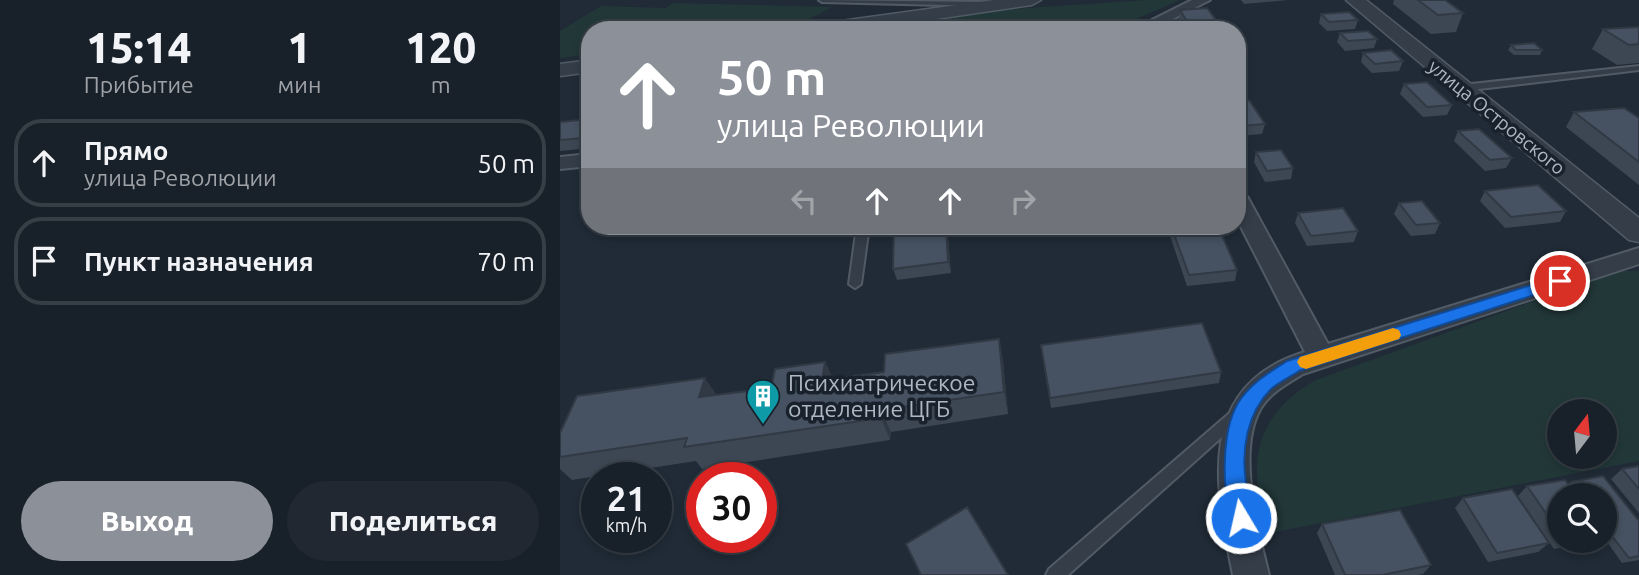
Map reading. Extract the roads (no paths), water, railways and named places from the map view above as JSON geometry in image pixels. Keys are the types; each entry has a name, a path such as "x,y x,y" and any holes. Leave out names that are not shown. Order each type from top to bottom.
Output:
{"street":[{"path":"879,21 1032,0"},
{"path":"1160,21 1203,0"},
{"name":"улица Островского","path":"1355,0 1639,233"},
{"path":"560,70 581,67"},
{"path":"560,163 581,161"},
{"path":"1246,215 1321,357"},
{"path":"1251,575 1235,476 1236,439 1245,408 1266,383 1293,366 1639,256"}],"lane":[{"path":"822,0 991,4"},
{"path":"1461,88 1639,68"},
{"path":"855,284 862,235"},
{"path":"1055,575 1245,408"}],"place":[{"name":"Психиатрическое отделение ЦГБ","path":"763,426"}]}
